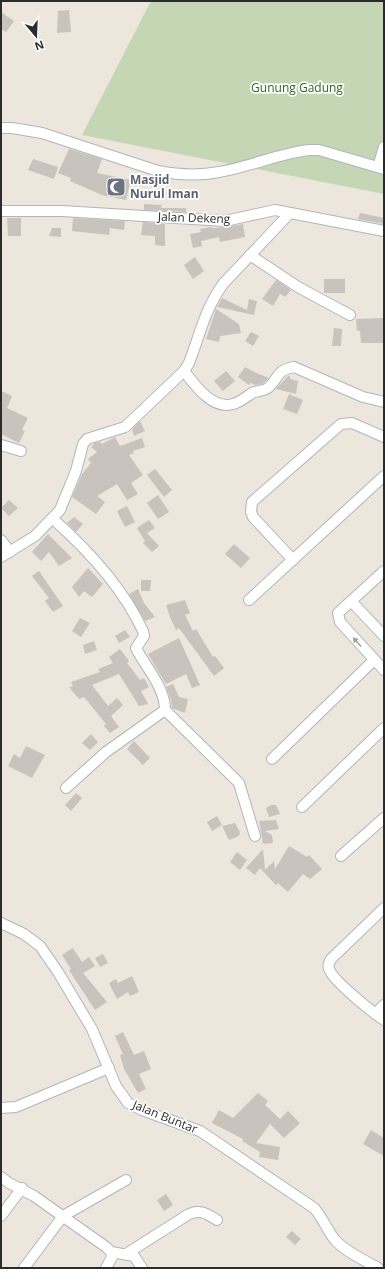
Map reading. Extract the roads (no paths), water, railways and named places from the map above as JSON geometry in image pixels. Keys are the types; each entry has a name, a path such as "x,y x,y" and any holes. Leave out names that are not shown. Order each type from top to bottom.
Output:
{"street":[{"path":"1,128 12,128 42,133 150,168 174,174 189,175 220,172 308,150 319,150 381,168 384,147"},
{"name":"Jalan Dekeng","path":"1,211 62,211 225,221 266,211 290,213 384,231"},
{"path":"1,540 5,555 35,536 60,510 68,495 83,444 87,439 125,427 184,371 191,358 206,312 214,296 290,213"},
{"path":"250,255 298,287 350,315"},
{"path":"184,371 210,399 227,405 233,404 254,392 265,390 270,386 280,372 294,367 363,397 384,402"},
{"path":"293,560 253,517 251,512 252,502 341,424 352,423 384,437"},
{"path":"1,445 21,452"},
{"path":"249,600 384,476"},
{"path":"53,519 90,556 121,592 143,631 144,636 136,648 161,690 165,701 165,710 239,783 255,836"},
{"path":"384,571 338,613 338,619 384,670"},
{"path":"351,601 384,636"},
{"path":"272,759 374,660"},
{"path":"66,788 106,752 165,710"},
{"path":"302,807 384,728"},
{"path":"341,856 384,818"},
{"path":"384,908 328,963 330,972 334,977 375,1014 384,1020"},
{"name":"Jalan Buntar","path":"1,923 24,934 40,946 58,972 92,1029 116,1086 128,1103 142,1110 185,1124 212,1137 314,1208 331,1234 341,1246 378,1268"},
{"path":"375,1014 384,1005"},
{"path":"1,1108 16,1107 109,1068"},
{"path":"1,1177 9,1183 22,1188 63,1216 111,1252 134,1256 142,1268"},
{"path":"24,1268 63,1216 126,1180"},
{"path":"1,1216 22,1188"},
{"path":"126,1254 197,1211 204,1212 217,1220"},
{"path":"106,1268 112,1257 111,1252"}],"place":[{"name":"Masjid Nurul Iman","path":"116,187"}],"park label":[{"name":"Gunung Gadung","path":"297,88"}]}
